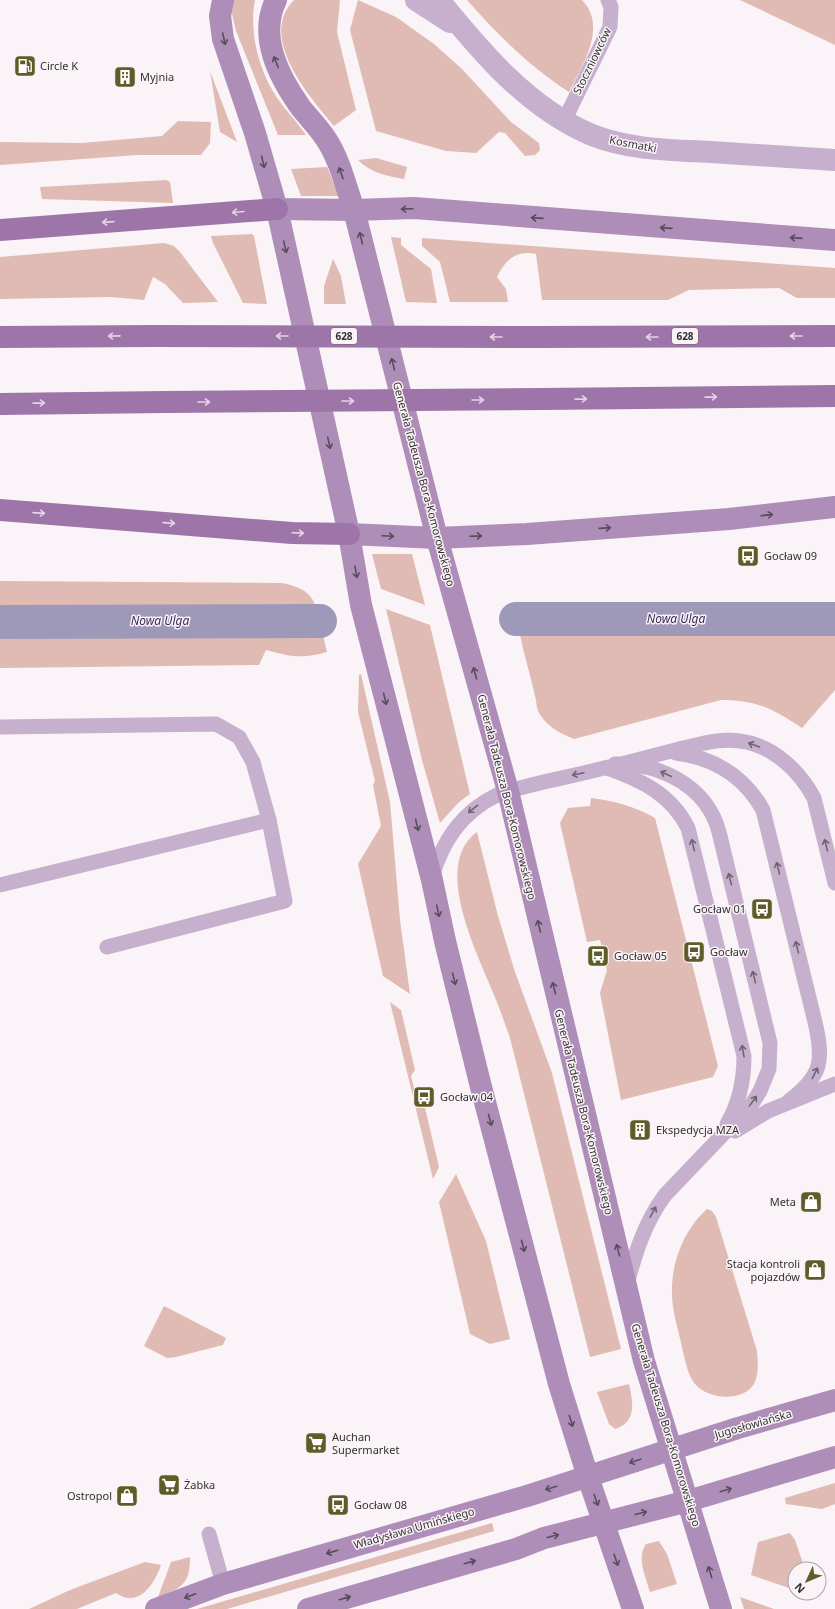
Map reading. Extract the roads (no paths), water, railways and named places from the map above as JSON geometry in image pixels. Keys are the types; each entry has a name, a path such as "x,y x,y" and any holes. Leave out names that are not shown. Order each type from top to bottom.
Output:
{"main road":[{"path":"0,230 277,209"},
{"name":"628","path":"0,337 835,336"},
{"path":"0,404 835,396"},
{"path":"0,510 292,533 349,534"}],"street":[{"path":"223,0 220,16 223,39 255,133 277,209 349,534 361,605 432,880 445,941 478,1075 545,1332 588,1477 632,1609"},
{"name":"Generała Tadeusza Bora-Komorowskiego","path":"276,0 271,10 269,24 270,41 274,57 284,82 329,145 336,159 354,210 436,538 508,791 644,1361 721,1609"},
{"name":"Kosmatki","path":"416,0 467,34"},
{"name":"Kosmatki","path":"439,0 498,68 533,99 564,120 592,135 623,144 655,149 835,160"},
{"path":"277,209 354,210 414,208 835,240"},
{"path":"349,534 436,538 527,534 729,519 835,507"},
{"name":"Jugosłowiańska","path":"672,1449 835,1400"},
{"name":"Władysława Umińskiego","path":"156,1609 223,1584 588,1477 672,1449"},
{"path":"308,1609 516,1549 544,1538 688,1501 835,1457"}],"lane":[{"name":"Stoczniowców","path":"564,120 610,27 611,7 608,0"},
{"path":"0,727 216,724 239,737 253,762 269,820 285,902 107,947"},
{"path":"432,880 443,849 460,822 470,811 482,802 508,791 710,741 740,741 768,751 797,772 814,798 835,883"},
{"path":"661,753 694,755 713,762 731,772 745,784 763,810 815,1022 820,1052 820,1065 808,1086 789,1101"},
{"path":"611,766 647,767 666,773 684,783 710,809 719,832 769,1033 769,1069 760,1091 752,1104 709,1151 665,1195 657,1206 646,1225 635,1253 627,1288"},
{"path":"611,766 638,779 656,790 682,816 692,839 744,1056 743,1082 738,1101 730,1120 709,1151"},
{"path":"0,885 269,820"},
{"path":"709,1151 743,1125 789,1101 835,1084"},
{"path":"209,1534 223,1584"}],"waterway":[{"name":"Nowa Ulga","path":"516,619 835,619"},
{"name":"Nowa Ulga","path":"0,622 320,621"}],"place":[{"name":"Circle K","path":"25,66"},
{"name":"Myjnia","path":"125,77"},
{"name":"Gocław 09","path":"748,556"},
{"name":"Gocław 01","path":"762,909"},
{"name":"Gocław","path":"694,952"},
{"name":"Gocław 05","path":"598,956"},
{"name":"Gocław 04","path":"424,1097"},
{"name":"Ekspedycja MZA","path":"640,1130"},
{"name":"Meta","path":"811,1202"},
{"name":"Stacja kontroli pojazdów","path":"815,1270"},
{"name":"Auchan Supermarket","path":"316,1443"},
{"name":"Żabka","path":"169,1485"},
{"name":"Ostropol","path":"127,1496"},
{"name":"Gocław 08","path":"338,1505"}]}
